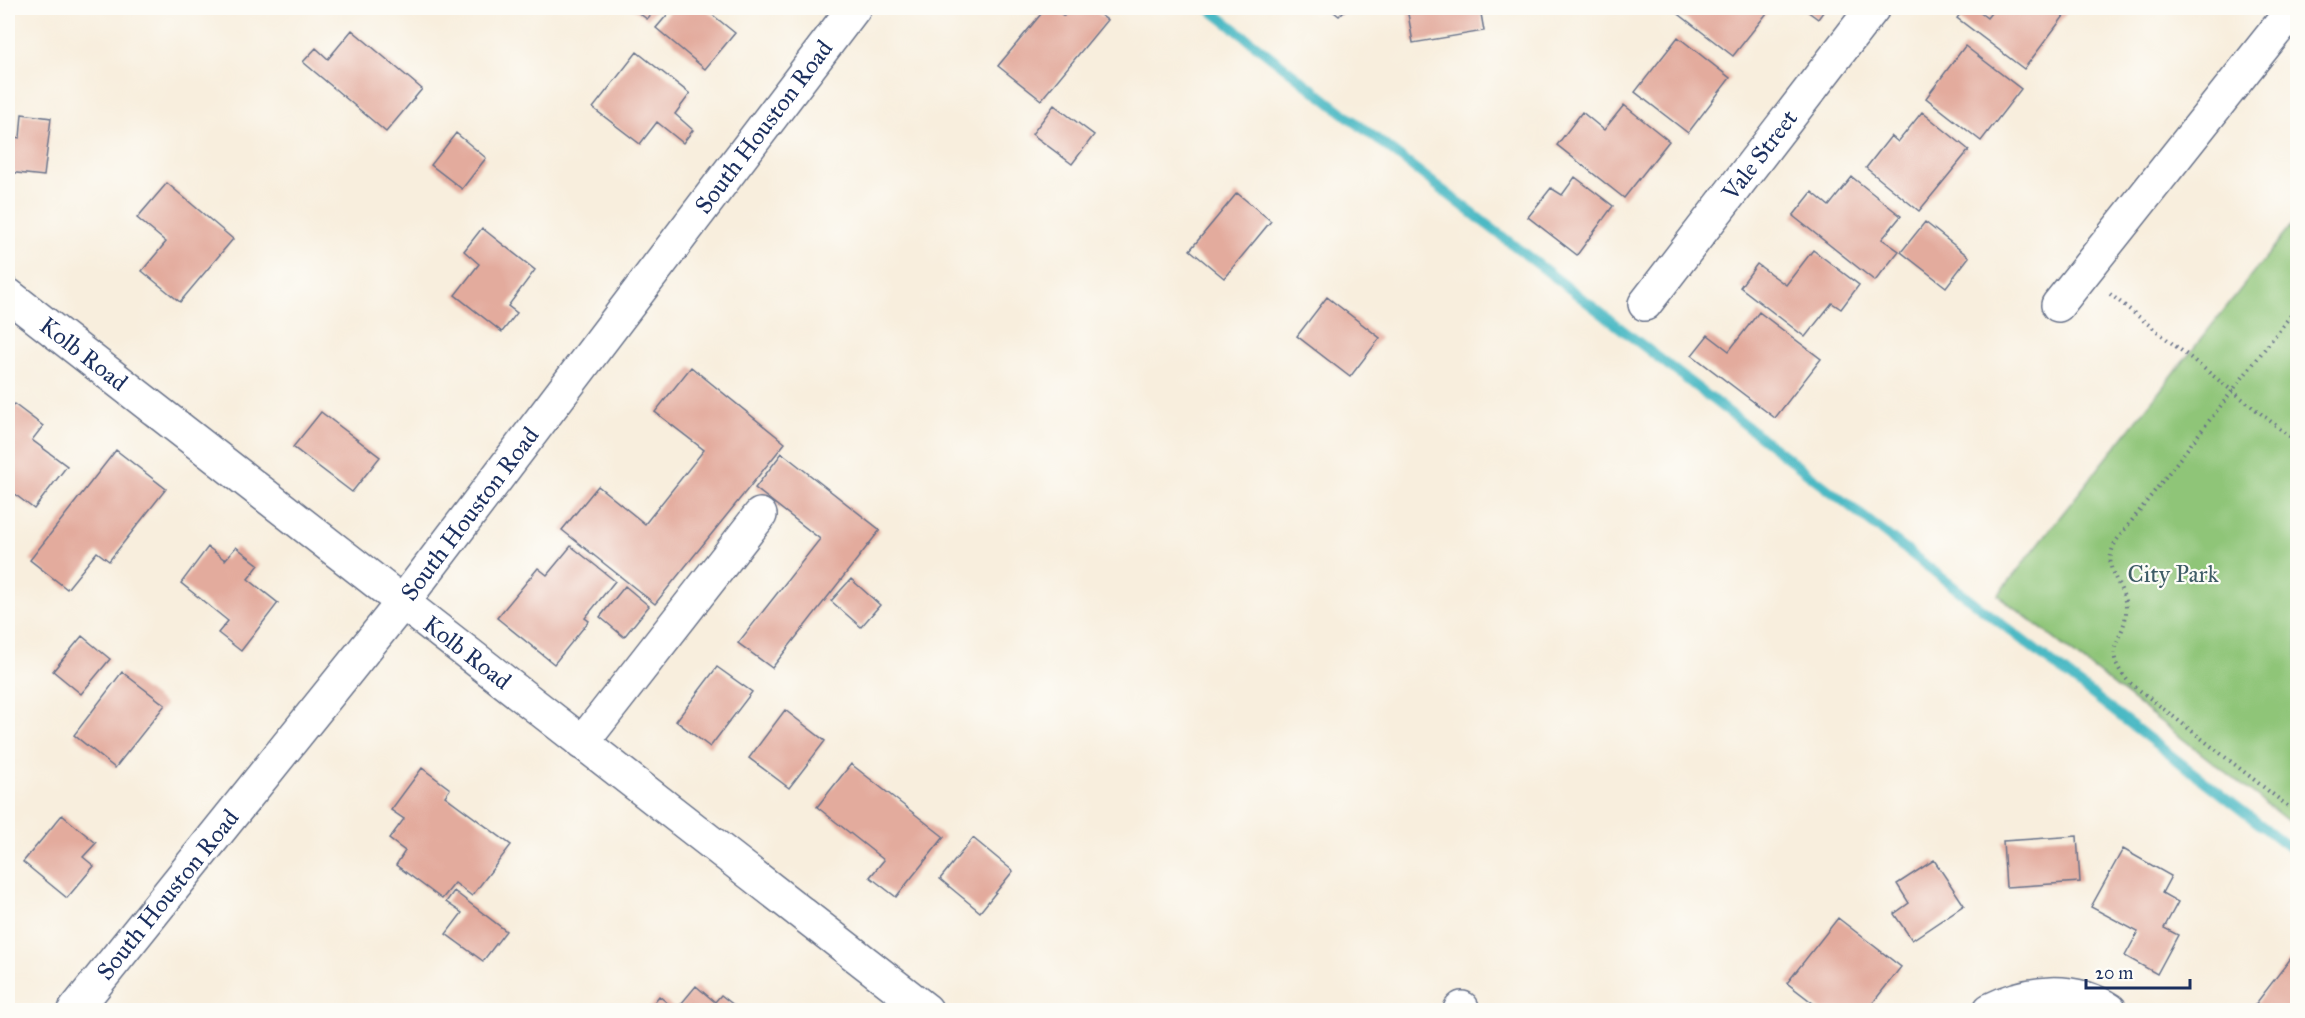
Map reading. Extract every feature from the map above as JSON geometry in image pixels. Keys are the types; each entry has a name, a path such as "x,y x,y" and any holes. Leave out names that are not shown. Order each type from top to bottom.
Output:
{"street":[{"name":"Vale Street","path":"1646,304 1873,8"},
{"path":"2058,305 2294,8"},
{"name":"South Houston Road","path":"75,1011 402,603 848,10"},
{"name":"Kolb Road","path":"8,295 926,1011"},
{"path":"582,743 760,515"},
{"path":"1990,1011 2013,1000 2037,994 2064,993 2099,1003 2110,1011"}],"path":[{"path":"2084,273 2298,443"},
{"path":"2298,306 2116,541 2109,555 2109,564 2126,609 2114,650 2120,672 2129,682 2298,814"}],"green space":[{"name":"City Park","path":"2297,218 2297,828 1998,595"}],"building":[{"path":"632,8 657,8 647,19"},
{"path":"673,8 704,8 735,33 705,69 656,28"},
{"path":"1046,8 1053,8 1064,16 1070,8 1091,8 1107,20 1041,100 998,66"},
{"path":"1329,8 1347,8 1339,16"},
{"path":"1407,8 1480,8 1484,31 1413,43"},
{"path":"1671,8 1771,8 1733,56"},
{"path":"1803,8 1826,8 1818,19"},
{"path":"1965,8 1974,8 1987,18 1995,8 2061,8 2067,12 2024,69 1957,18"},
{"path":"352,30 422,89 386,132 303,62 316,48 328,59"},
{"path":"1678,37 1730,78 1688,133 1635,92"},
{"path":"1965,46 2021,89 1981,141 1926,98"},
{"path":"637,52 690,94 675,114 693,130 683,143 657,122 640,144 593,108"},
{"path":"1054,105 1094,135 1072,164 1032,134"},
{"path":"1624,105 1669,141 1624,198 1557,145 1582,112 1604,130"},
{"path":"1922,112 1969,150 1919,211 1866,168 1891,136 1898,142"},
{"path":"22,114 51,118 44,176 8,172 8,136 20,138"},
{"path":"456,133 486,158 462,189 431,165"},
{"path":"1575,177 1613,206 1577,255 1528,217 1551,188 1562,195"},
{"path":"1852,177 1901,216 1882,239 1899,251 1875,281 1793,216 1812,192 1829,206"},
{"path":"167,183 233,239 180,302 142,271 166,242 137,218"},
{"path":"1237,193 1271,221 1224,278 1190,250"},
{"path":"1925,222 1969,257 1946,287 1901,252"},
{"path":"482,228 535,270 508,306 517,313 502,332 455,295 479,264 464,251"},
{"path":"1813,250 1859,285 1841,309 1832,303 1805,337 1740,287 1757,264 1786,285"},
{"path":"1327,297 1380,338 1350,377 1297,336"},
{"path":"1759,312 1821,359 1775,418 1692,355 1708,335 1729,351"},
{"path":"691,367 785,443 655,604 562,530 598,486 645,524 704,450 655,412"},
{"path":"14,404 43,426 32,440 67,466 34,509 8,489 8,412"},
{"path":"321,412 380,457 352,492 293,447"},
{"path":"116,450 166,489 109,561 97,552 67,589 30,560"},
{"path":"782,453 880,530 772,668 738,643 820,539 755,488"},
{"path":"571,546 615,581 585,618 589,621 554,664 497,618 538,568 547,575"},
{"path":"208,547 225,560 236,547 259,565 248,579 278,603 241,651 218,633 228,621 181,583"},
{"path":"851,579 880,605 861,627 831,601"},
{"path":"625,586 649,606 624,637 600,617"},
{"path":"82,636 110,659 81,694 53,671"},
{"path":"717,667 752,692 710,747 676,721"},
{"path":"122,672 165,705 115,768 74,735"},
{"path":"785,710 825,741 789,788 749,758"},
{"path":"851,764 944,837 896,897 870,877 884,860 817,807"},
{"path":"422,768 450,789 445,796 511,845 472,896 455,883 442,899 396,865 405,851 389,839 404,819 391,810"},
{"path":"62,815 96,843 83,857 94,866 67,898 23,862"},
{"path":"2077,836 2080,882 2006,887 2003,841"},
{"path":"973,838 1013,871 980,912 940,879"},
{"path":"2123,849 2171,876 2162,893 2178,902 2164,928 2178,935 2157,974 2125,956 2138,932 2091,907"},
{"path":"1934,860 1964,905 1912,940 1894,914 1909,903 1897,884"},
{"path":"454,891 506,931 483,961 446,934 462,913 446,902"},
{"path":"1838,918 1901,967 1871,1005 1878,1010 1822,1010 1787,983"},
{"path":"2298,949 2298,1010 2251,1010"},
{"path":"696,986 715,1002 721,995 740,1010 676,1010"},
{"path":"659,996 676,1010 648,1010"}],"waterway":[{"path":"1208,8 2298,854"}]}
